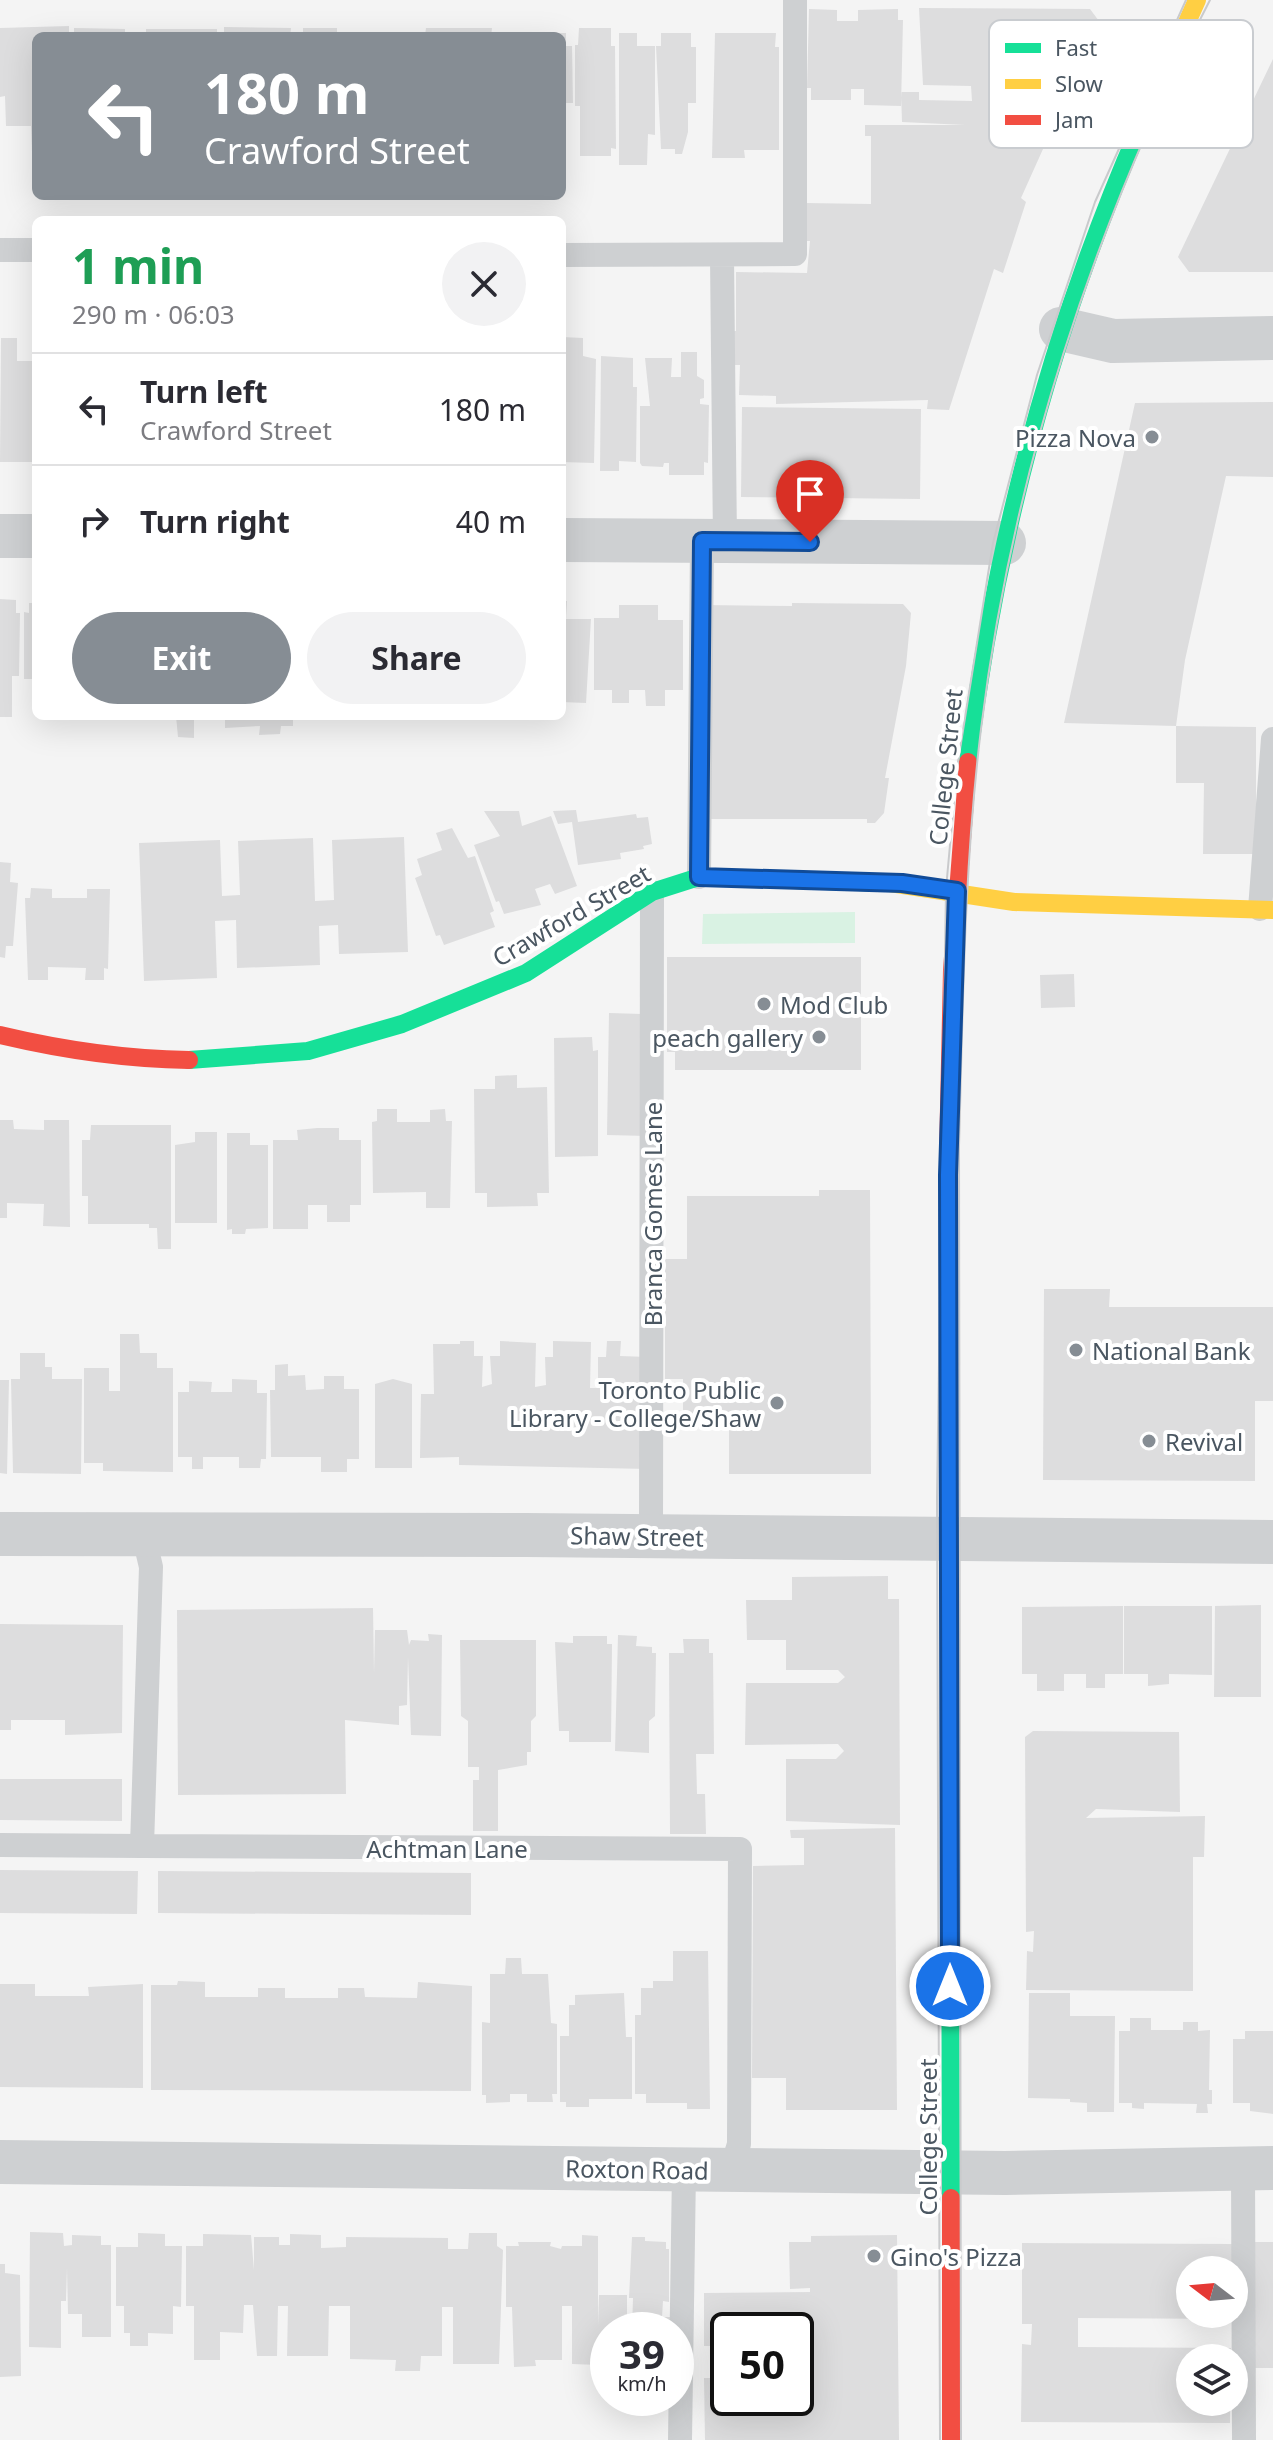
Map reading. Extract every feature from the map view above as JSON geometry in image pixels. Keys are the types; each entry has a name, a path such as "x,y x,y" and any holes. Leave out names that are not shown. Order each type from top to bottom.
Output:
{"main road":[{"name":"College Street","path":"1188,20 1197,0"},
{"name":"College Street","path":"951,2440 948,1146 957,891 973,723 1004,543 1061,329 1129,148"},
{"name":"Crawford Street","path":"0,1035 57,1049 133,1059 212,1060 308,1051 402,1024 526,973 652,892 699,877 902,883 1014,902 1266,910"}],"street":[{"path":"1061,329 1113,341 1273,338"},
{"path":"0,536 32,536"},
{"path":"566,540 1004,543"},
{"name":"Shaw Street","path":"0,1534 1273,1542"},
{"name":"Roxton Road","path":"0,2162 952,2172 1258,2168"}],"lane":[{"path":"566,255 722,257 795,254 795,0"},
{"path":"0,250 32,250"},
{"path":"699,877 714,542 722,257"},
{"path":"1266,910 1273,739"},
{"name":"Branca Gomes Lane","path":"651,1536 652,892"},
{"path":"0,1845 142,1846 151,1567 144,1537"},
{"name":"Achtman Lane","path":"142,1846 740,1849 739,2144 731,2170"},
{"path":"1244,2440 1258,2168"},
{"path":"680,2440 684,2170"}],"green space":[{"path":"855,912 855,943 702,944 703,914"}],"building":[{"path":"919,8 1090,9 1098,20 989,20 989,148 1043,148 1021,198 1026,202 1003,273 994,269 949,410 927,409 928,400 776,404 776,396 739,395 740,365 729,365 729,331 736,331 736,272 807,273 810,241 805,241 805,203 871,204 871,136 865,136 865,125 965,125 902,122 901,92 919,92 919,100 972,101 971,86 923,85"},
{"path":"809,9 837,10 837,21 858,21 858,10 898,9 898,20 903,20 901,106 864,105 864,89 851,89 851,100 811,100 811,88 807,88"},
{"path":"69,26 69,32 32,32 32,152 31,126 6,126 5,96 0,97 0,28"},
{"path":"224,27 291,28 290,32 224,32"},
{"path":"74,28 125,29 125,32 74,32"},
{"path":"303,28 337,28 337,32 303,32"},
{"path":"426,28 492,28 492,32 426,32"},
{"path":"579,28 611,28 611,46 615,46 616,149 611,148 611,156 580,156 580,106 575,106 575,45 578,45"},
{"path":"146,29 217,29 217,32 146,32"},
{"path":"619,33 637,33 637,46 655,46 655,135 648,134 647,165 619,165"},
{"path":"661,33 691,33 691,47 696,47 696,103 688,103 688,132 682,154 675,154 675,149 661,149 656,46 661,46"},
{"path":"715,33 776,33 775,47 779,47 779,150 744,150 745,158 712,158"},
{"path":"566,46 572,46 573,103 566,103"},
{"path":"1273,59 1273,272 1189,272 1178,257 1230,148 1253,148 1253,101"},
{"path":"566,337 583,338 583,356 596,359 594,463 566,462"},
{"path":"1,338 17,338 17,361 32,361 32,462 0,462"},
{"path":"681,352 697,352 697,376 704,380 704,398 700,399 700,404 709,405 708,463 704,462 704,475 669,475 669,463 664,463 663,467 642,466 640,463 640,406 650,406 645,358 672,358 671,377 681,377"},
{"path":"601,356 633,358 633,387 637,387 636,462 619,461 619,471 600,471"},
{"path":"1273,402 1273,477 1226,476 1185,660 1176,726 1064,723 1135,403"},
{"path":"742,407 921,409 920,499 741,497"},
{"path":"0,599 16,600 16,613 20,613 19,676 12,676 12,717 0,717"},
{"path":"29,603 32,603 32,679 24,679 24,612 29,613"},
{"path":"792,603 903,604 911,613 906,666 885,778 889,778 884,813 875,823 867,823 867,819 701,819 703,605 792,606"},
{"path":"619,605 658,605 658,620 683,620 683,690 665,690 665,706 646,706 645,690 629,690 629,703 612,703 612,690 594,690 594,618 619,618"},
{"path":"566,619 591,619 586,703 566,702"},
{"path":"176,720 194,720 194,738 178,737"},
{"path":"225,720 293,720 293,726 281,726 280,734 259,735 260,726 225,728"},
{"path":"1176,726 1256,727 1256,854 1203,854 1204,783 1176,783"},
{"path":"576,810 578,822 636,814 637,818 648,817 652,844 643,846 644,849 620,853 621,859 578,865 572,822 558,824 553,811"},
{"path":"484,811 519,811 522,826 551,816 577,886 555,894 550,884 535,889 541,905 504,914 499,901 496,902 474,845 500,836"},
{"path":"452,828 468,858 475,856 494,911 490,913 495,927 444,945 440,935 436,936 415,878 422,875 417,859 442,850 436,833"},
{"path":"404,837 408,952 339,954 338,925 319,926 320,965 237,968 236,920 215,921 217,978 144,981 139,843 220,840 222,896 240,895 238,841 313,838 315,901 334,900 332,840"},
{"path":"0,862 11,863 10,882 18,883 13,946 6,946 5,958 0,957"},
{"path":"31,888 52,889 52,898 87,898 87,889 110,889 108,969 104,968 104,980 85,980 86,968 48,967 48,980 28,980 25,898 30,898"},
{"name":"Mod Club","path":"667,957 861,957 861,1070 675,1070 675,1052 667,1052"},
{"path":"1074,974 1075,1007 1041,1008 1040,975"},
{"path":"609,1013 642,1014 648,1136 607,1135"},
{"path":"592,1037 593,1051 598,1050 598,1156 555,1157 554,1038"},
{"path":"517,1075 517,1088 547,1087 549,1193 537,1193 538,1206 487,1207 487,1193 475,1193 474,1089 495,1089 495,1076"},
{"path":"377,1109 397,1109 397,1122 430,1122 430,1110 445,1109 446,1121 452,1121 450,1208 426,1208 426,1192 373,1193 372,1122 377,1121"},
{"path":"0,1120 13,1120 14,1129 44,1130 44,1120 69,1120 70,1227 43,1226 44,1204 7,1203 7,1218 0,1218"},
{"path":"91,1125 171,1125 171,1249 158,1249 157,1228 149,1228 149,1224 88,1224 88,1196 82,1196 82,1140 90,1140"},
{"path":"339,1128 339,1140 361,1140 361,1205 350,1205 350,1222 327,1222 327,1205 308,1205 308,1229 273,1229 273,1140 298,1140 297,1130"},
{"path":"195,1132 217,1132 217,1223 175,1223 175,1145 195,1142"},
{"path":"227,1133 250,1133 250,1145 268,1145 268,1228 246,1229 245,1234 232,1234 232,1229 227,1230"},
{"path":"819,1190 870,1190 871,1474 729,1474 729,1428 683,1428 683,1379 665,1379 665,1259 687,1259 687,1196 819,1196"},
{"path":"1044,1289 1110,1289 1109,1307 1273,1307 1273,1401 1255,1401 1255,1481 1043,1480"},
{"path":"120,1334 139,1334 140,1353 157,1353 157,1368 173,1368 173,1472 103,1471 103,1463 84,1463 84,1368 109,1368 109,1391 120,1391"},
{"path":"460,1341 474,1341 474,1356 483,1356 482,1387 492,1384 490,1356 500,1356 500,1341 536,1343 535,1387 546,1385 545,1357 553,1357 553,1341 591,1342 590,1388 598,1388 598,1357 606,1357 607,1341 621,1341 620,1356 648,1357 648,1469 459,1465 459,1457 420,1458 421,1394 434,1394 433,1344 460,1344"},
{"path":"20,1353 45,1353 45,1367 52,1367 52,1379 82,1379 81,1474 13,1473 11,1379 20,1379"},
{"path":"288,1364 288,1376 305,1375 306,1390 324,1389 324,1376 344,1376 344,1389 359,1389 359,1459 347,1459 347,1472 321,1472 321,1457 271,1457 270,1390 275,1390 275,1365"},
{"path":"232,1379 257,1380 257,1393 267,1393 266,1459 261,1459 260,1468 239,1468 239,1457 203,1457 203,1469 192,1469 192,1457 178,1457 178,1392 189,1392 189,1381 212,1382 211,1392 232,1392"},
{"path":"393,1379 412,1384 412,1468 375,1468 375,1384"},
{"path":"0,1380 9,1380 7,1474 0,1473"},
{"path":"888,1576 888,1599 899,1599 900,1825 786,1821 786,1759 836,1759 844,1751 838,1744 745,1745 746,1683 838,1683 845,1677 838,1670 786,1670 786,1640 747,1640 746,1600 792,1600 792,1577"},
{"path":"1261,1605 1261,1697 1214,1697 1215,1606"},
{"path":"1123,1606 1123,1674 1105,1674 1105,1688 1086,1688 1086,1674 1064,1674 1064,1691 1037,1691 1037,1674 1022,1674 1022,1607"},
{"path":"1124,1606 1212,1606 1212,1675 1169,1674 1169,1684 1148,1686 1148,1674 1124,1674"},
{"path":"373,1608 374,1673 375,1630 407,1630 409,1645 411,1640 429,1641 428,1634 442,1635 441,1736 411,1735 408,1657 407,1705 399,1706 399,1725 345,1720 346,1794 178,1795 177,1610"},
{"path":"0,1624 123,1625 122,1733 65,1735 65,1720 11,1720 11,1730 0,1730"},
{"path":"618,1635 637,1636 636,1646 652,1647 652,1653 656,1653 655,1716 649,1721 649,1753 615,1751"},
{"path":"573,1636 607,1636 607,1644 612,1644 611,1742 569,1742 569,1731 559,1731 555,1642 573,1643"},
{"path":"683,1639 709,1639 709,1653 713,1653 714,1754 696,1754 697,1794 705,1794 706,1834 670,1834 669,1653 684,1653"},
{"path":"460,1640 536,1640 536,1716 531,1721 531,1752 527,1752 527,1765 498,1770 498,1831 473,1831 473,1780 479,1780 479,1767 468,1767 468,1721 461,1716"},
{"path":"1033,1731 1179,1732 1180,1812 1096,1809 1086,1818 1205,1816 1204,1857 1193,1857 1193,1991 1026,1990 1027,1951 1033,1952 1034,1931 1026,1932 1025,1737"},
{"path":"0,1779 122,1779 122,1821 0,1820"},
{"path":"895,1828 897,2110 786,2110 786,2078 752,2078 753,1866 804,1865 804,1838 791,1838 790,1830"},
{"path":"0,1870 138,1871 137,1914 0,1913"},
{"path":"158,1871 471,1873 471,1915 158,1913"},
{"path":"673,1951 708,1951 710,2109 687,2109 687,2103 646,2103 646,2094 635,2094 635,2015 641,2015 641,1988 653,1988 653,1981 673,1981"},
{"path":"506,1958 521,1958 522,1974 548,1974 551,2023 557,2024 557,2094 552,2094 553,2102 527,2102 527,2094 510,2094 510,2102 486,2103 486,2095 482,2095 482,2022 490,2023 490,1974 505,1974"},
{"path":"178,1981 205,1982 205,1997 258,1997 258,1988 285,1988 285,1998 338,1998 338,1988 364,1988 365,1997 417,1998 418,1982 472,1986 471,2091 151,2090 151,1985 177,1985"},
{"path":"0,1984 35,1984 35,1996 89,1996 88,1987 143,1984 143,2088 0,2087"},
{"path":"624,1993 626,2037 632,2037 632,2099 589,2099 589,2107 566,2107 566,2102 560,2102 560,2036 569,2036 569,2005 575,2005 575,1995"},
{"path":"1029,1993 1070,1993 1070,2016 1115,2016 1114,2112 1087,2112 1087,2103 1070,2102 1070,2099 1028,2098"},
{"path":"1130,2018 1151,2018 1151,2030 1183,2030 1183,2022 1198,2022 1198,2031 1210,2030 1209,2090 1212,2090 1212,2104 1207,2104 1208,2113 1196,2113 1197,2104 1144,2103 1144,2109 1132,2108 1132,2103 1119,2103 1119,2031 1130,2031"},
{"path":"1245,2031 1273,2031 1273,2114 1250,2111 1250,2103 1233,2103 1233,2039 1245,2039"},
{"path":"30,2232 63,2233 64,2246 72,2245 72,2235 101,2236 101,2245 111,2245 111,2337 82,2337 82,2314 68,2314 67,2268 66,2301 61,2301 61,2348 29,2347"},
{"path":"138,2233 165,2234 165,2246 182,2246 181,2307 173,2306 173,2334 148,2333 148,2346 130,2346 130,2333 124,2333 124,2306 116,2306 116,2247 138,2247"},
{"path":"469,2233 497,2233 497,2246 503,2250 499,2364 453,2364 453,2307 442,2307 442,2356 421,2356 420,2371 395,2371 396,2360 350,2359 350,2306 329,2306 328,2356 287,2356 288,2306 278,2306 277,2356 257,2356 253,2305 244,2305 243,2333 220,2332 220,2360 194,2360 194,2306 186,2306 186,2246 203,2246 203,2234 251,2235 254,2270 254,2237 279,2237 279,2245 290,2245 290,2234 321,2235 321,2248 346,2247 346,2237 448,2238 448,2249 468,2249"},
{"path":"582,2235 598,2236 598,2312 590,2312 590,2365 572,2364 572,2306 562,2306 562,2360 535,2360 536,2366 514,2367 512,2307 506,2307 506,2246 519,2246 518,2242 551,2242 550,2246 561,2249 562,2246 582,2246"},
{"path":"897,2235 899,2440 705,2440 704,2378 710,2378 710,2416 814,2416 814,2312 710,2312 710,2346 704,2346 704,2293 810,2292 810,2288 790,2289 789,2242 811,2242 811,2236"},
{"path":"632,2237 666,2242 666,2249 669,2249 669,2302 663,2301 662,2312 633,2312 633,2298 629,2298"},
{"path":"1255,2242 1273,2242 1273,2368 1253,2368"},
{"path":"1022,2243 1232,2244 1232,2256 1176,2256 1176,2319 1078,2318 1078,2347 1176,2348 1176,2416 1230,2416 1230,2423 1021,2422 1022,2344 1031,2345 1032,2324 1022,2324"},
{"path":"0,2264 5,2264 5,2273 20,2275 21,2376 0,2377"},
{"path":"599,2295 627,2295 627,2312 598,2312"}],"tram line":[{"path":"1177,20 1186,0"},
{"path":"1200,20 1210,0"},
{"path":"940,2440 937,1498 946,889 957,768 993,543 1037,375 1095,202 1119,148"},
{"path":"961,2440 959,1146 965,937 975,781 995,634 1013,540 1036,446 1094,263 1141,148"}],"traffic: fast":[{"path":"968,762 994,600 1031,440 1079,282 1131,148"},
{"path":"189,1060 308,1051 402,1024 526,973 652,892 699,877 890,883"},
{"path":"948,1154 951,2198"}],"traffic: slow":[{"path":"1188,20 1197,0"},
{"path":"890,883 1014,902 1273,910"}],"traffic: jam":[{"path":"948,1154 952,970 968,762"},
{"path":"0,1035 94,1053 189,1060"},
{"path":"951,2198 951,2440"}],"place":[{"name":"Pizza Nova","path":"1152,437"},
{"name":"Mod Club","path":"764,1004"},
{"name":"peach gallery","path":"819,1037"},
{"name":"National Bank","path":"1076,1350"},
{"name":"Toronto Public Library - College/Shaw","path":"777,1403"},
{"name":"Revival","path":"1149,1441"},
{"name":"Gino's Pizza","path":"874,2256"}],"route":[{"path":"810,542 702,541 699,877 902,883 957,891 948,1146 950,1986"}]}
